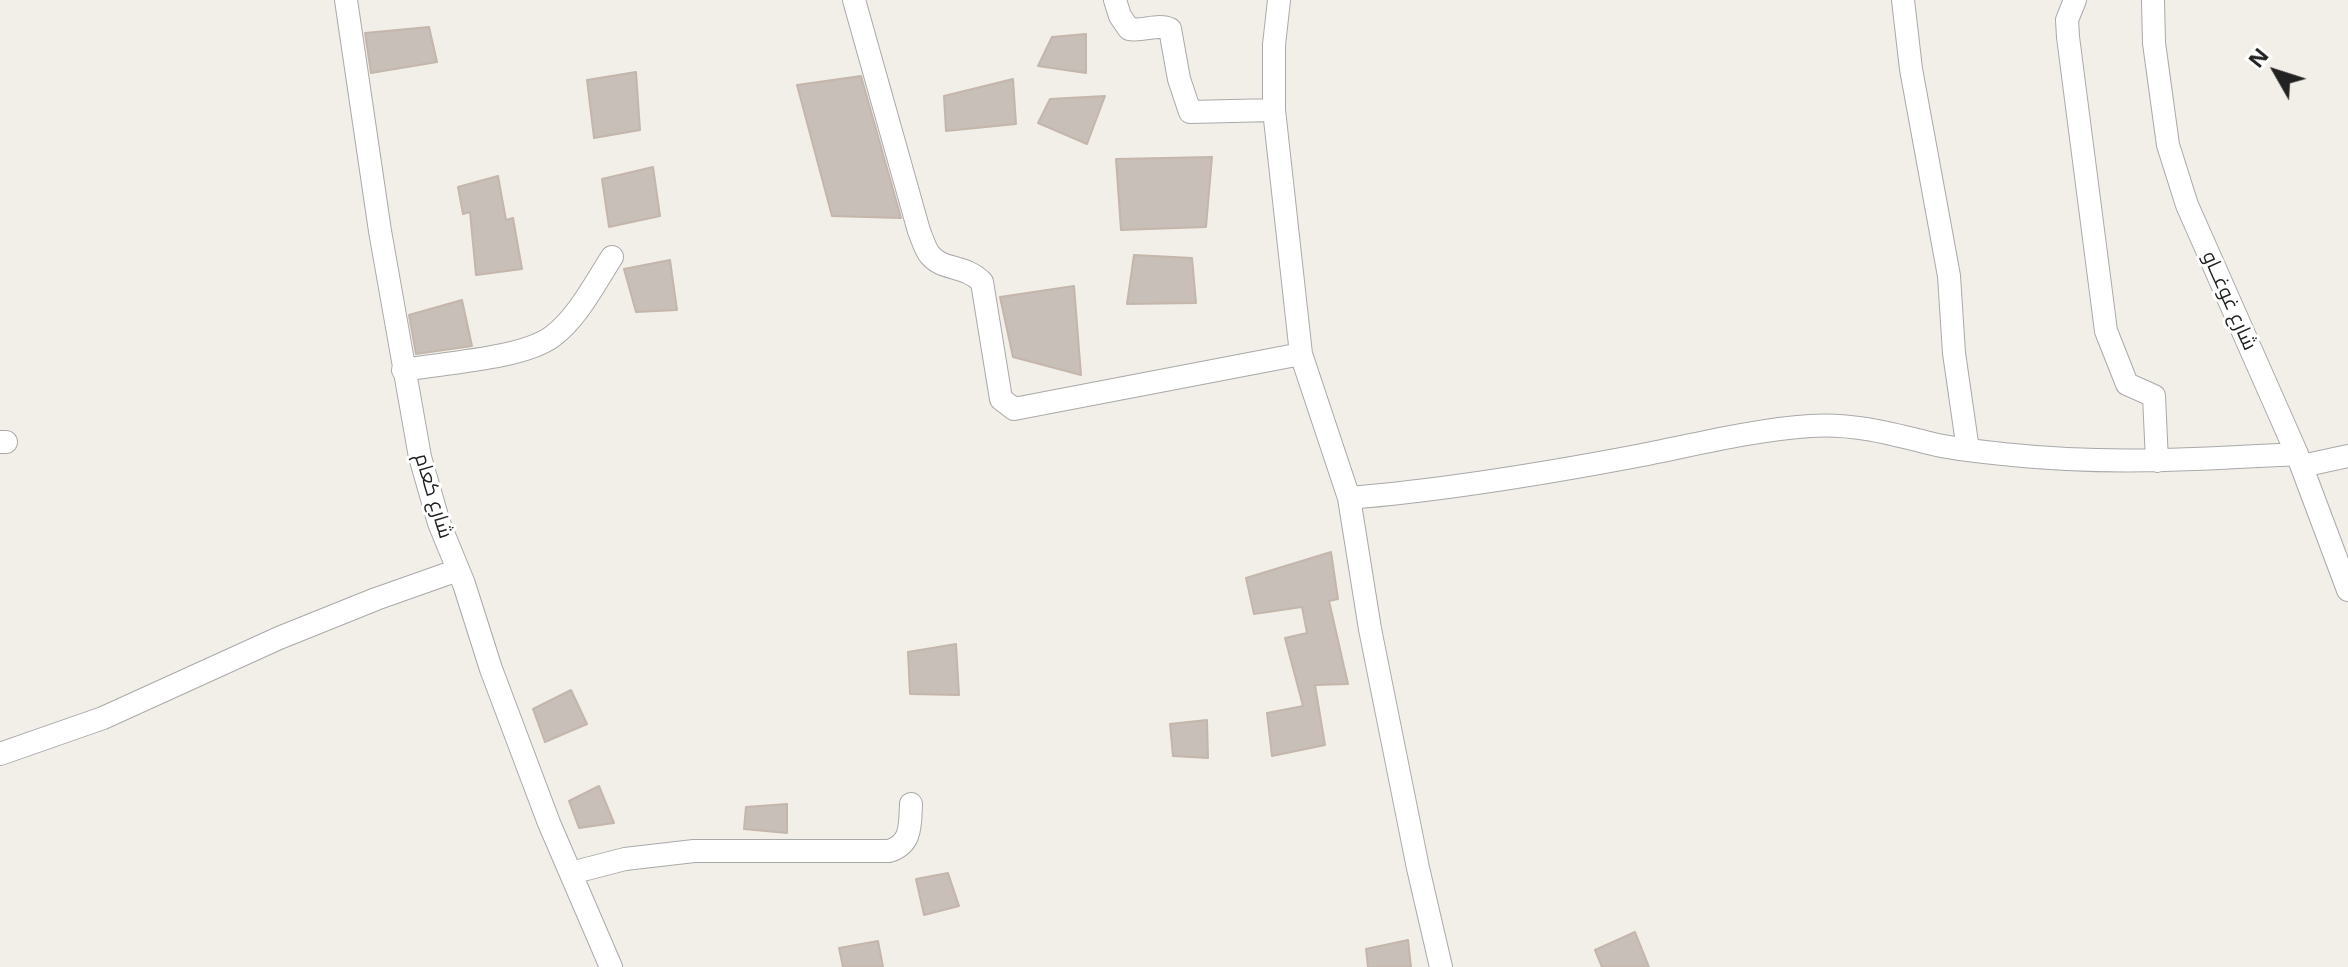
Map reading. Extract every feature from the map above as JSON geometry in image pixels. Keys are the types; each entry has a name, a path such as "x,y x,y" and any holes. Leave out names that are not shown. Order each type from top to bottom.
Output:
{"street":[{"name":"شارع كعام","path":"346,0 403,370 420,457 439,523 491,669 611,967"},
{"path":"854,0 919,231 930,255 947,267 970,270 982,282 1001,399 1014,409 1301,354"},
{"path":"1115,0 1120,16 1129,29 1165,26 1170,29 1179,79 1190,112 1274,110"},
{"path":"1279,0 1274,45 1274,110 1301,354 1349,498 1370,629 1441,967"},
{"path":"1903,0 1911,69 1949,276 1954,353 1968,450"},
{"path":"2075,0 2067,20 2068,37 2106,331 2127,384 2154,396 2157,461"},
{"name":"شارع غوغــاو","path":"2153,0 2154,43 2168,145 2182,190 2299,460 2348,590"},
{"path":"403,370 527,350 554,336 577,309 612,257"},
{"path":"1349,498 1425,491 1575,468 1810,426 1845,425 1884,430 1968,450 2069,461 2299,460 2348,456"},
{"path":"0,754 103,718 279,638 458,570"},
{"path":"571,873 625,859 694,851 889,851 898,848 910,834 911,804"}],"building":[{"path":"429,27 437,62 371,73 365,33"},
{"path":"1086,34 1086,73 1038,66 1052,37"},
{"path":"636,72 640,130 594,138 587,80"},
{"path":"861,76 901,218 832,216 797,85"},
{"path":"1013,79 1016,124 946,131 944,96"},
{"path":"1105,96 1087,144 1038,123 1050,99"},
{"path":"1212,157 1206,227 1121,230 1116,159"},
{"path":"653,167 660,216 609,227 602,179"},
{"path":"498,176 506,220 513,218 522,269 476,275 470,212 463,214 458,187"},
{"path":"1134,255 1192,258 1196,303 1127,304"},
{"path":"670,260 677,310 636,312 624,269"},
{"path":"1074,286 1081,375 1013,357 1000,297"},
{"path":"462,300 472,346 416,354 409,315"},
{"path":"1331,552 1338,599 1329,601 1348,684 1315,685 1325,745 1272,756 1267,713 1303,706 1285,638 1307,633 1302,607 1254,614 1246,578"},
{"path":"956,644 959,695 910,694 908,652"},
{"path":"571,690 587,724 545,742 533,709"},
{"path":"1207,720 1208,758 1173,756 1170,724"},
{"path":"599,786 614,823 579,828 569,801"},
{"path":"787,804 787,833 744,829 746,807"},
{"path":"948,873 959,906 924,915 916,879"},
{"path":"1635,932 1649,967 1602,967 1595,950"},
{"path":"1408,940 1411,967 1368,967 1366,949"},
{"path":"878,941 883,967 843,967 839,948"}]}
